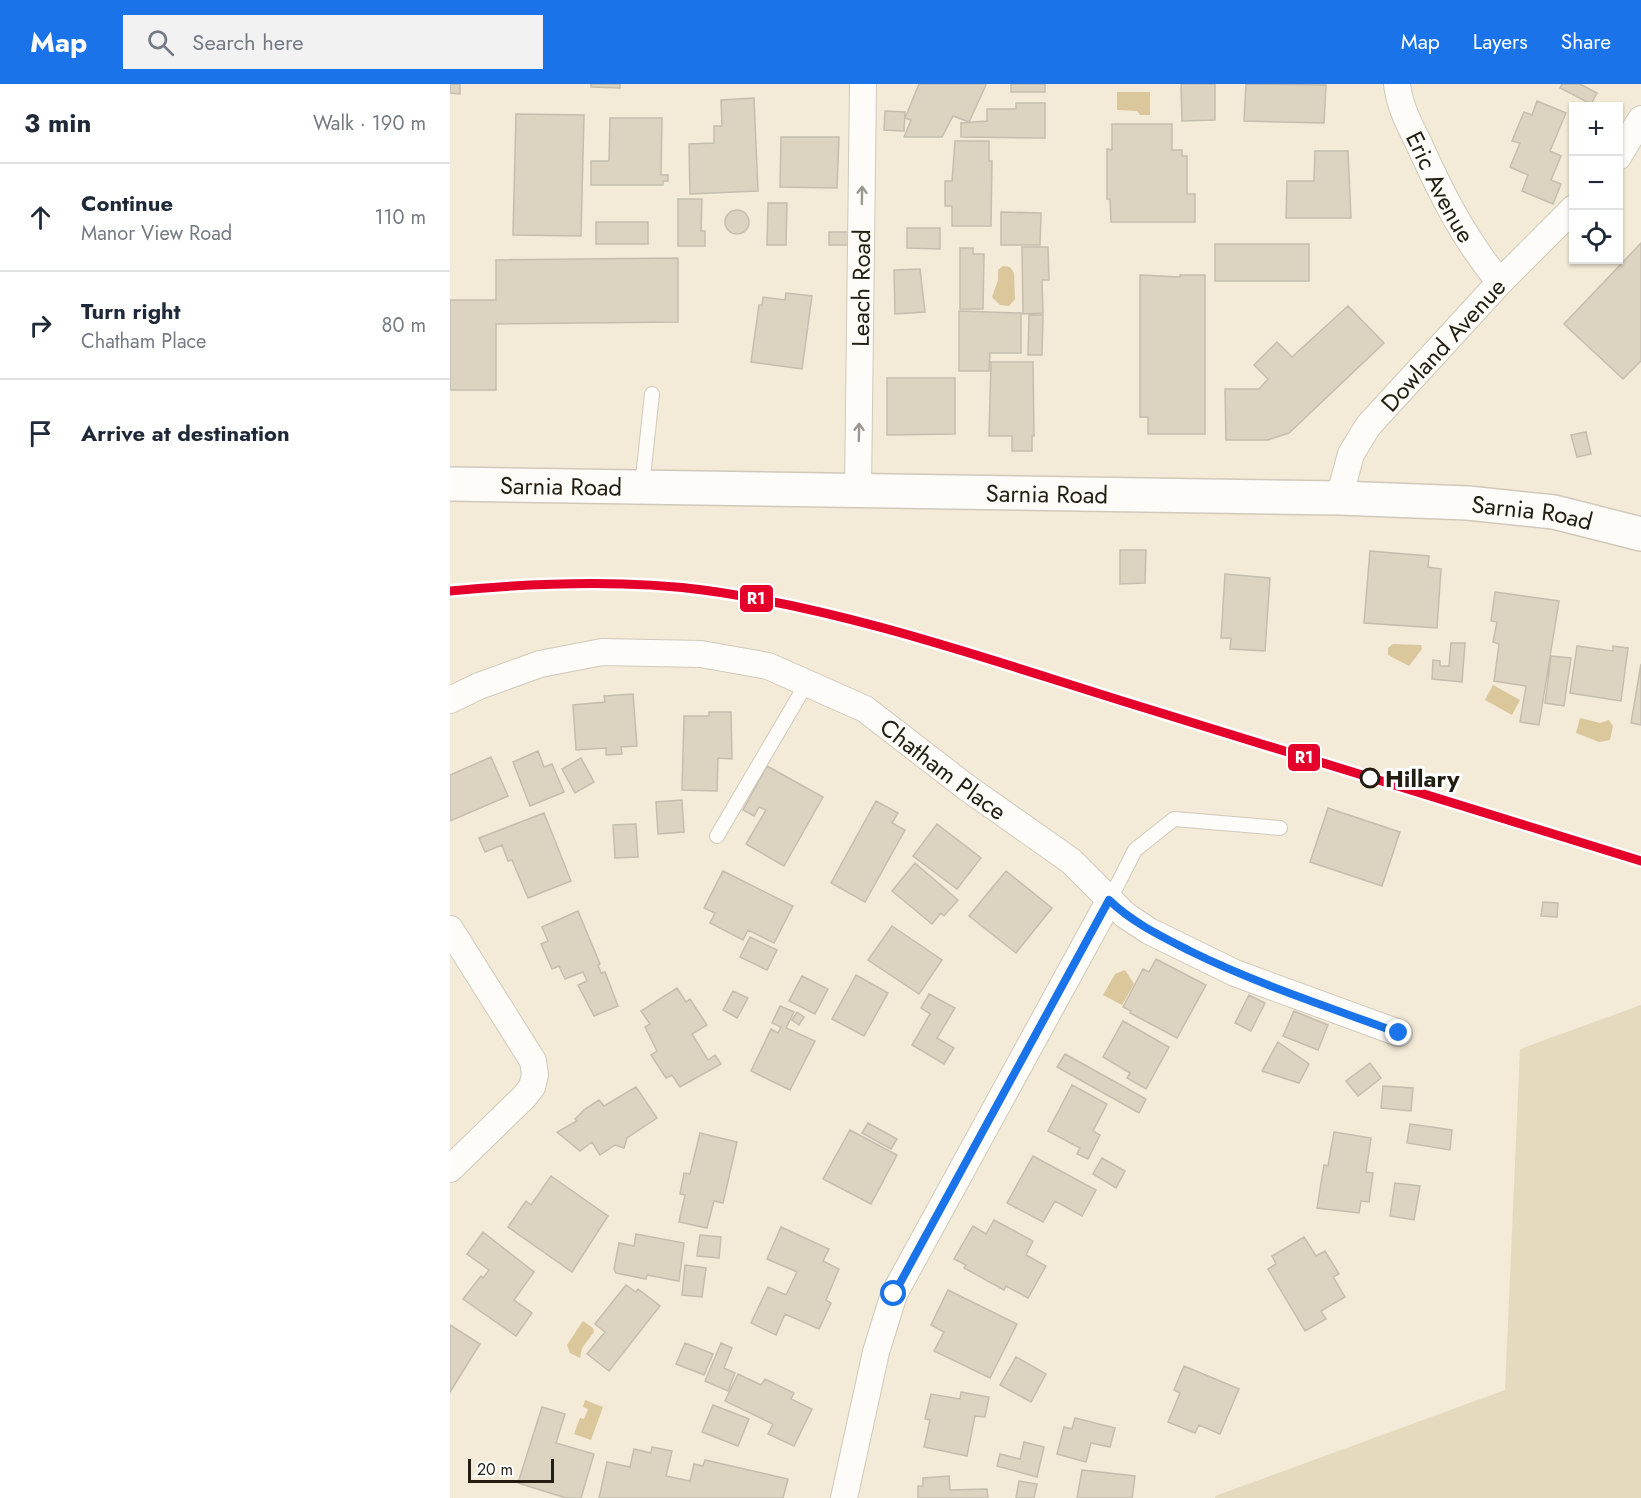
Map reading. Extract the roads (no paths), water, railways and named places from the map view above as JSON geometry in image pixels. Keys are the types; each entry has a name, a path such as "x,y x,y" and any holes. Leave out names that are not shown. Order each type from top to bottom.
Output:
{"main road":[{"name":"Sarnia Road","path":"450,484 1339,498 1468,503 1543,511 1641,534"}],"street":[{"name":"Leach Road","path":"858,490 863,84"},
{"name":"Eric Avenue","path":"1397,84 1408,121 1465,237 1500,282"},
{"path":"1619,156 1641,119"},
{"name":"Dowland Avenue","path":"1339,498 1351,454 1368,426 1500,282 1572,210"},
{"name":"Chatham Place","path":"450,700 479,686 540,664 602,652 701,654 768,666 808,681 865,709 966,787 1071,861 1125,915 1149,931 1235,973 1399,1033"},
{"path":"844,1498 876,1352 894,1294 1109,900"},
{"path":"450,929 528,1051 535,1075 532,1087 524,1097 450,1169"}],"lane":[{"path":"642,487 652,394"},
{"path":"717,836 808,681"},
{"path":"1109,900 1135,850 1174,819 1280,828"}],"place":[{"name":"Hillary","path":"1370,778"}]}
